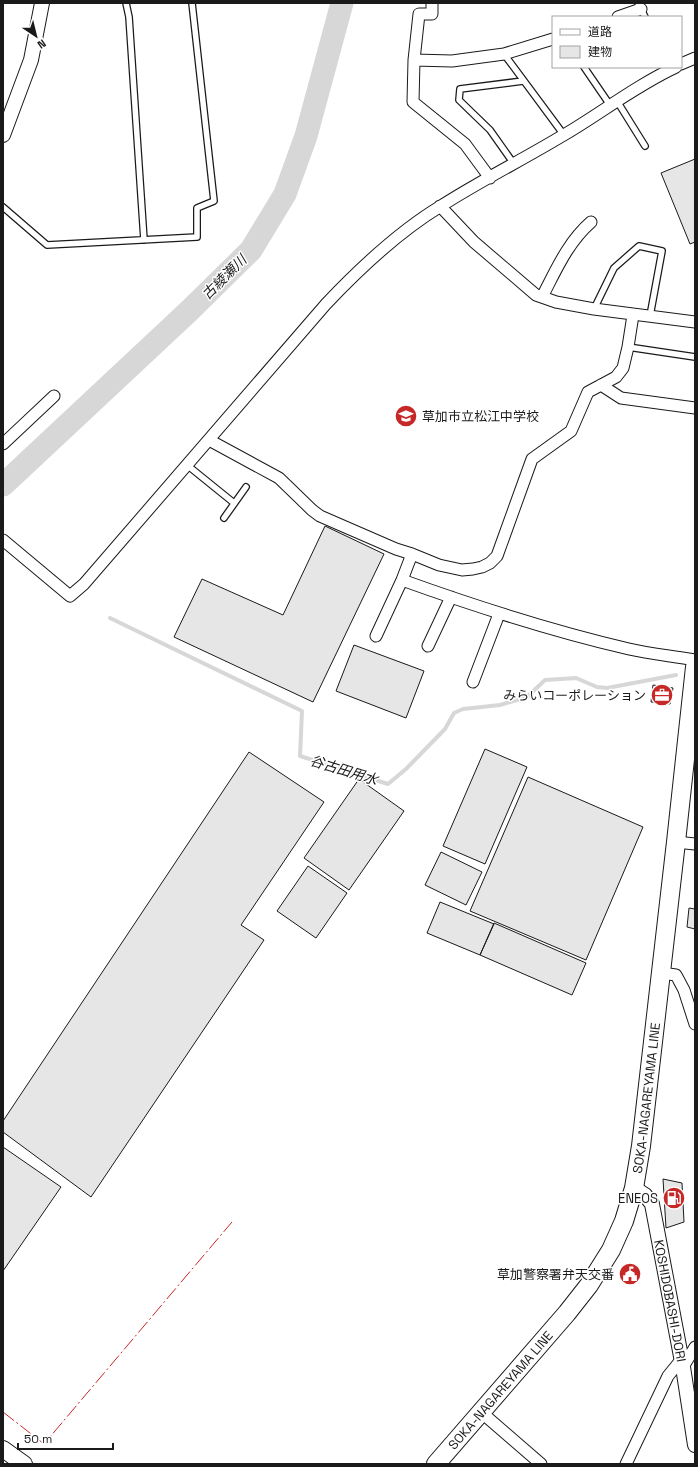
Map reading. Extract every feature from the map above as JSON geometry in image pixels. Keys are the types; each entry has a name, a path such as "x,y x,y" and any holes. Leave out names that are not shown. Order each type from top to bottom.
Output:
{"main road":[{"name":"SOKA-NAGAREYAMA LINE","path":"436,1464 590,1285 611,1250 624,1221 634,1188 641,1146 676,842 691,741 695,667"},
{"path":"3,1449 24,1464"}],"street":[{"path":"3,135 31,60 42,3"},
{"path":"432,3 432,14 419,14 414,60 413,102 465,144 490,178"},
{"path":"621,16 641,10"},
{"path":"414,60 452,61 504,54 552,39"},
{"path":"682,64 695,58"},
{"path":"3,540 70,596 84,584 346,283 405,231 440,206 564,135 673,68"},
{"path":"440,206 474,242 536,295 556,302 594,309 695,322"},
{"path":"542,297 570,246 590,222"},
{"path":"209,440 279,478 320,516 426,561 462,570 482,567 490,563 497,556 532,459 571,431 588,392 616,376 623,368 633,315"},
{"path":"601,385 621,398 695,408"},
{"path":"3,444 54,396"},
{"path":"376,636 402,580 412,554"},
{"path":"402,580 499,614 585,638 631,649 695,660"},
{"path":"428,646 451,598"},
{"path":"473,682 499,614"},
{"path":"676,842 695,844"},
{"path":"661,973 676,975 684,990 695,1024"},
{"name":"KOSHIDOBASHI-DORI","path":"634,1188 645,1195 652,1204 682,1363 695,1446"},
{"path":"626,1464 668,1376 682,1363 695,1347"},
{"path":"481,1412 541,1464"}],"lane":[{"path":"126,3 144,240"},
{"path":"3,207 47,245 197,237 197,208 214,201 192,3"},
{"path":"504,54 564,135"},
{"path":"585,68 614,103 645,146"},
{"path":"514,164 490,130 459,100 460,89 523,81"},
{"path":"594,309 614,268 639,246 662,251 650,316"},
{"path":"628,346 695,357"},
{"path":"187,465 234,504"},
{"path":"224,518 246,487"}],"building":[{"path":"695,159 695,242 690,244 661,173"},
{"path":"325,526 384,554 313,702 174,637 202,579 283,615"},
{"path":"354,645 424,671 406,718 336,691"},
{"path":"653,685 673,688 670,704 651,702"},
{"path":"485,749 527,767 485,864 443,846"},
{"path":"249,752 324,802 241,925 264,940 91,1197 3,1132 3,1121"},
{"path":"528,777 643,827 586,960 470,911"},
{"path":"359,779 404,811 349,890 304,858"},
{"path":"441,852 482,872 466,905 425,885"},
{"path":"308,866 347,893 316,938 277,911"},
{"path":"440,902 494,924 480,955 427,933"},
{"path":"689,908 695,909 695,929 687,927"},
{"path":"494,923 586,963 572,995 480,955"},
{"path":"3,1147 61,1187 3,1271"},
{"path":"663,1179 682,1183 684,1222 666,1228"}],"waterway":[{"name":"古綾瀬川","path":"3,485 189,311 251,250 285,194 306,136 342,3"},
{"name":"谷古田用水","path":"110,618 302,711 300,756 388,784 406,769 445,729 454,713 463,709 500,705 527,697 545,680 576,678 597,687 607,688 676,675"}],"power":[{"path":"3,1412 44,1444 232,1222"}],"place":[{"name":"草加市立松江中学校","path":"406,416"},
{"name":"みらいコーポレーション","path":"662,695"},
{"name":"ENEOS","path":"674,1198"},
{"name":"草加警察署弁天交番","path":"630,1274"}]}
